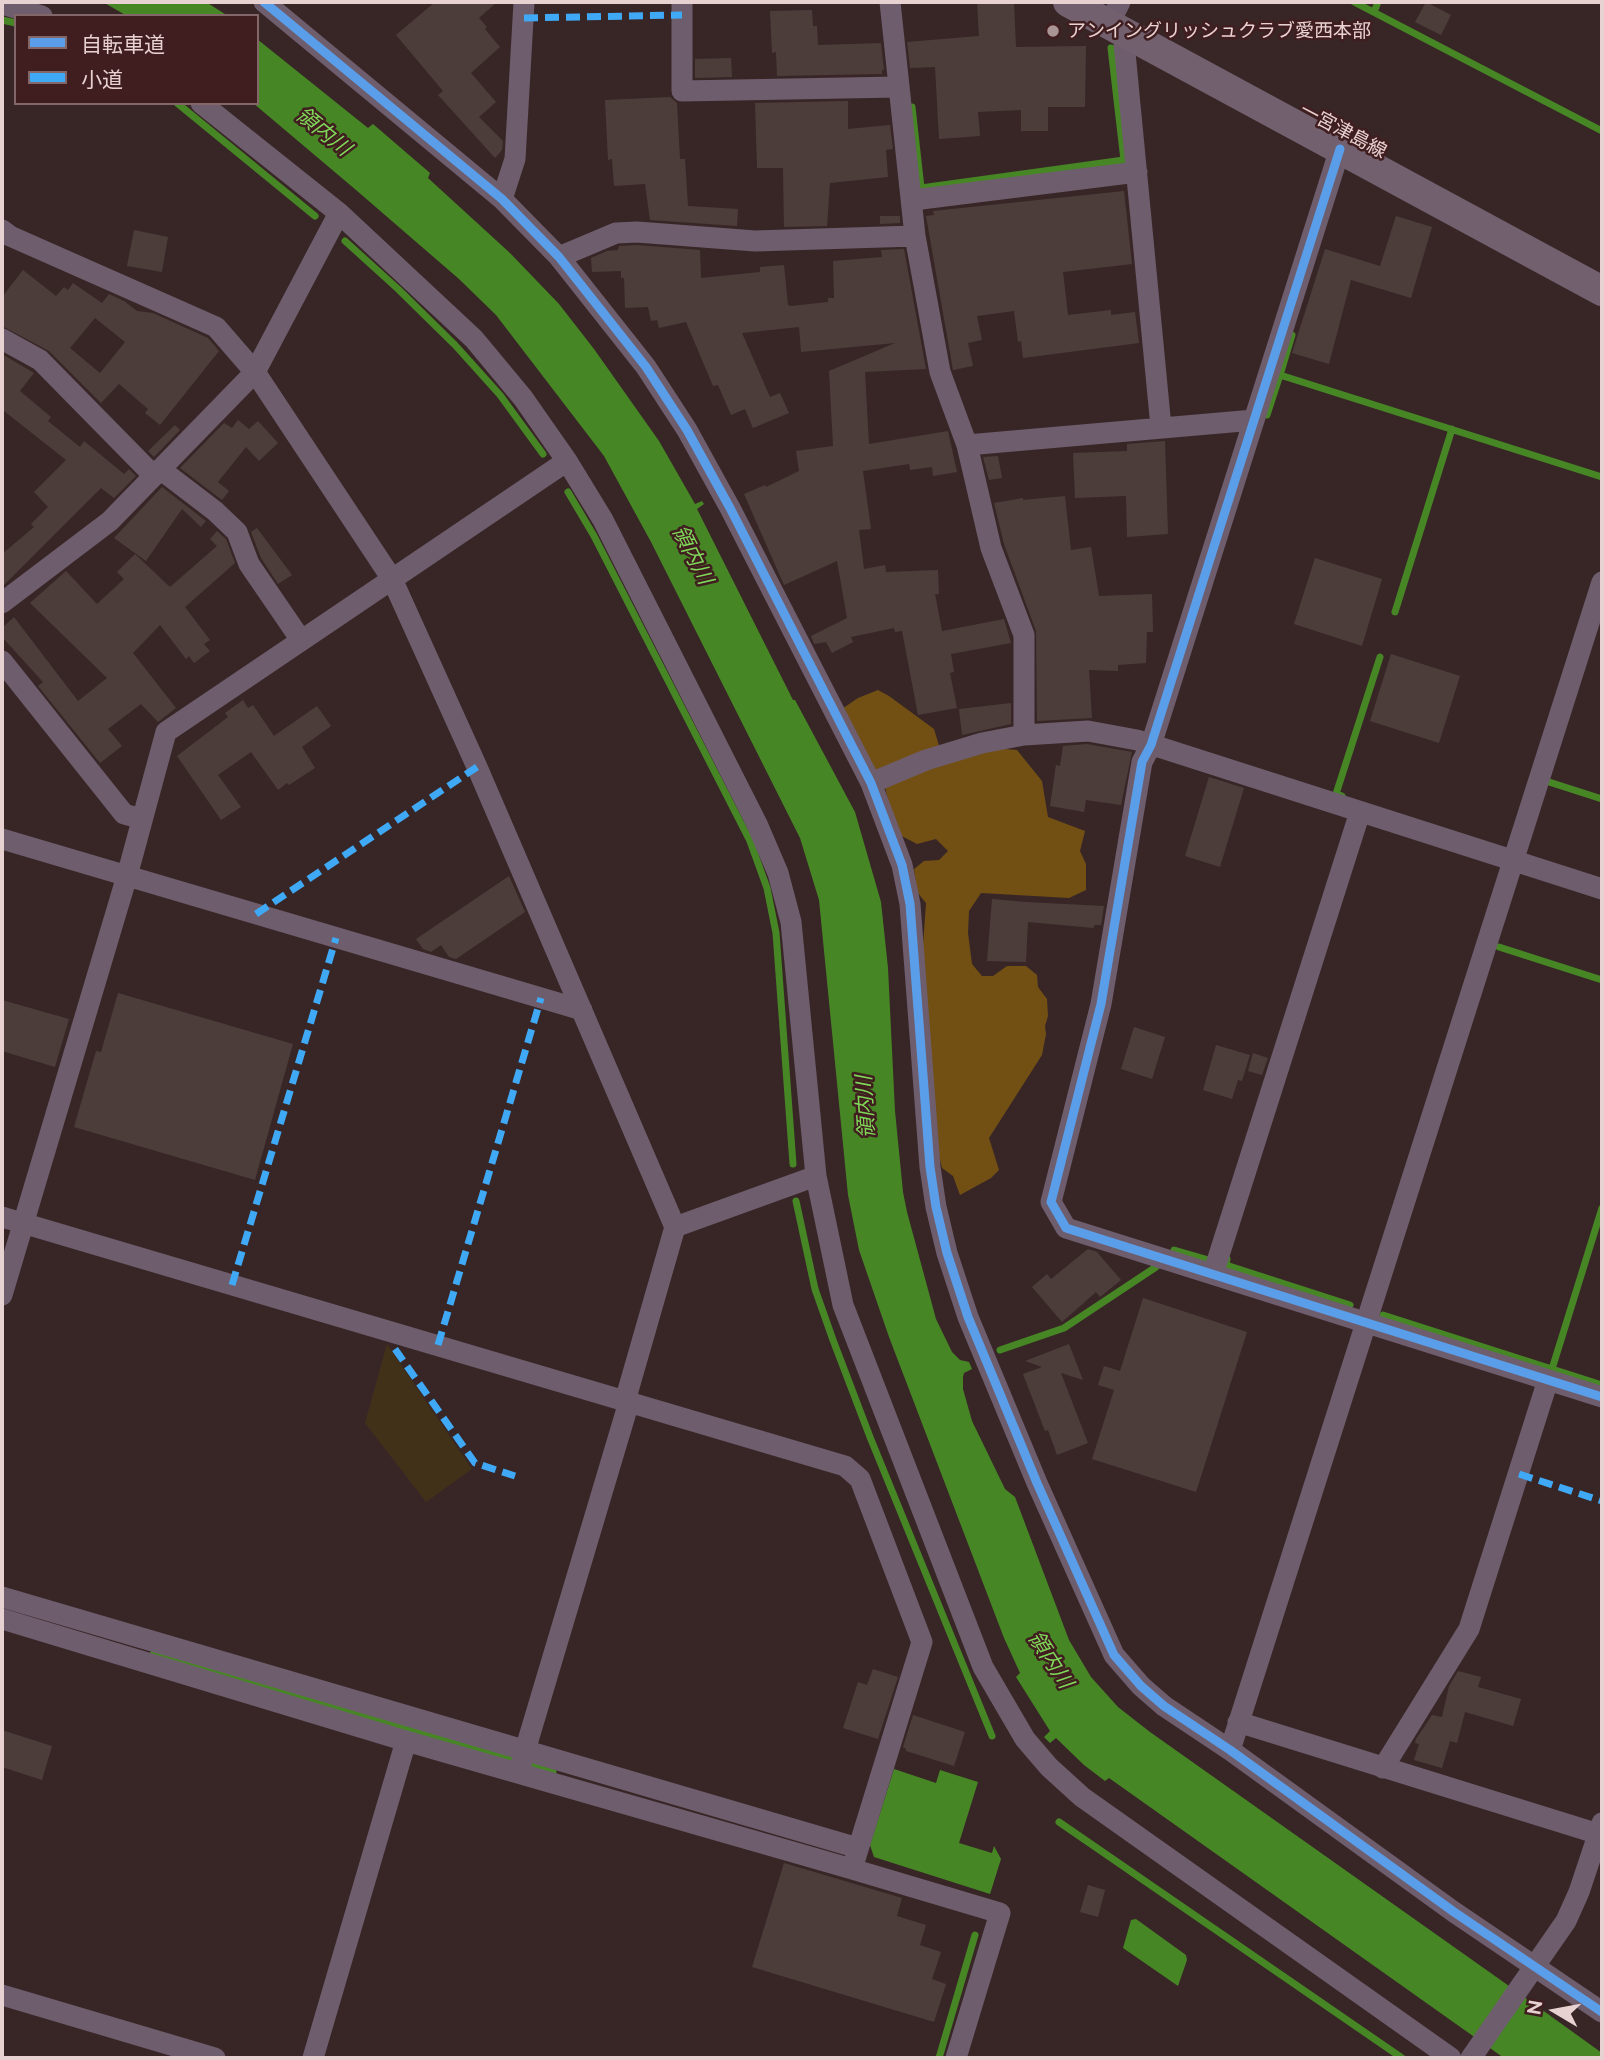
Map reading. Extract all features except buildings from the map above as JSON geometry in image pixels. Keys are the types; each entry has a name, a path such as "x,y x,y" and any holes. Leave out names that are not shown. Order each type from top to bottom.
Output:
{"main road":[{"name":"一宮津島線","path":"1068,2 1117,19 1340,149 1602,291"}],"street":[{"path":"264,2 502,199 559,257 646,367 687,429 871,783 902,865 910,904 930,1167 947,1252 968,1317 1042,1495 1114,1655 1140,1686 1164,1706 1230,1750 1534,1969 1602,2012"},
{"path":"502,199 515,159 524,2"},
{"path":"682,2 681,90 898,87"},
{"path":"890,2 915,236 940,372 967,445 991,548 1024,635 1024,735"},
{"path":"2,4 35,14"},
{"path":"1117,19 1137,172 1161,427"},
{"path":"204,105 339,213 474,339 523,398 567,461 603,520 757,824 778,873 791,922 816,1176 843,1305 983,1667 1025,1739 1049,1767 1082,1797 1451,2058"},
{"path":"1340,149 1151,746 1142,762 1101,1004 1051,1202 1066,1228 1602,1397"},
{"path":"913,200 1137,172"},
{"path":"2,603 110,521 255,372 339,213"},
{"path":"2,230 10,236 216,327 255,372 392,579 675,1227 518,1773"},
{"path":"559,257 616,233 638,232 755,241 915,236"},
{"path":"2,339 40,360 157,472 215,511 237,533 249,564 301,640"},
{"path":"967,445 1254,420"},
{"path":"2,1295 127,876 166,732 567,461"},
{"path":"1230,1750 1602,582"},
{"path":"2,661 124,814 142,819"},
{"path":"871,783 926,760 982,743 1024,735 1088,731 1137,740 1602,889"},
{"path":"1213,1274 1360,812"},
{"path":"2,839 582,1010"},
{"path":"675,1227 816,1176"},
{"path":"2,1217 845,1466 860,1479 922,1642 852,1869"},
{"path":"1383,1768 1469,1629 1548,1380"},
{"path":"2,1597 858,1848"},
{"path":"2,1619 406,1741 1000,1913 956,2058"},
{"path":"1238,1722 1383,1768 1601,1830 1566,1921 1471,2058"},
{"path":"313,2058 406,1741"},
{"path":"2,1995 215,2058"}],"shaded area":[{"path":"878,690 934,729 940,749 874,775 839,711 858,698"},
{"path":"993,748 1017,750 1042,781 1048,817 1085,831 1080,851 1086,864 1086,890 1069,898 981,893 969,911 968,933 972,964 982,976 993,976 1007,966 1026,966 1037,975 1038,987 1047,999 1048,1016 1042,1055 989,1138 999,1170 991,1178 960,1195 953,1176 942,1168 938,1152 923,946 926,903 917,892 914,869 924,861 939,860 948,851 936,839 917,844 896,833 885,787 910,774"},
{"path":"387,1344 472,1469 426,1502 365,1423"}],"water":[{"path":"103,2 206,2 225,14 124,14"},
{"name":"領内川","path":"259,41 368,128 373,124 430,173 428,178 510,253 559,304 659,441 695,504 702,501 704,504 697,509 793,700 855,812 881,902 903,1192 936,1319 952,1352 960,1360 969,1362 972,1369 964,1373 963,1389 972,1421 1005,1489 1015,1497 1069,1640 1091,1677 1118,1707 1150,1732 1602,2053 1602,2058 1504,2058 1109,1778 1105,1781 1056,1738 1050,1743 1044,1737 1050,1731 1016,1677 1020,1673 1004,1638 889,1337 859,1250 848,1195 819,900 800,838 651,542 604,456 496,315 459,279 255,105 259,105"},
{"path":"894,1769 936,1783 940,1770 978,1782 959,1843 992,1853 994,1846 1001,1859 990,1894 874,1857 870,1845"},
{"path":"1136,1919 1186,1955 1187,1960 1178,1986 1123,1948 1131,1920"}],"waterway":[{"path":"1354,2 1602,131"},
{"path":"1374,12 1378,2"},
{"path":"2,20 14,23"},
{"path":"912,107 921,188 1124,160 1111,48"},
{"path":"179,105 315,216"},
{"path":"345,241 455,345 500,395 543,454"},
{"path":"1292,335 1280,375 1602,477"},
{"path":"1267,415 1280,375"},
{"path":"1395,612 1452,429"},
{"path":"568,492 594,536 750,841 767,888 776,933 793,1164"},
{"path":"1342,796 1336,794 1380,657"},
{"path":"1549,782 1602,799"},
{"path":"1499,947 1602,980"},
{"path":"796,1201 815,1289 833,1340 992,1736"},
{"path":"1552,1369 1602,1208"},
{"path":"1174,1250 1212,1261"},
{"path":"1227,1259 1226,1265 1350,1305"},
{"path":"1000,1350 1064,1328 1156,1267"},
{"path":"1383,1315 1602,1385"},
{"path":"153,1654 510,1759"},
{"path":"530,1765 553,1772"},
{"path":"1059,1822 1402,2058"},
{"path":"939,2058 975,1935"}],"marked path":[{"path":"524,18 682,15"},
{"path":"256,914 477,767"},
{"path":"232,1285 336,938"},
{"path":"438,1345 541,998"},
{"path":"395,1349 475,1463 515,1476"},
{"path":"1519,1474 1602,1501"}],"cycle path":[{"path":"264,2 502,199 559,257 646,367 687,430 730,508 871,783 902,865 910,904 930,1167 947,1253 968,1317 1037,1483 1114,1655 1141,1686 1164,1706 1230,1750 1454,1912 1602,2012"},
{"path":"1340,149 1151,745 1142,762 1101,1004 1051,1202 1066,1228 1602,1397"}],"place":[{"name":"アンイングリッシュクラブ愛西本部","path":"1053,31"}]}
